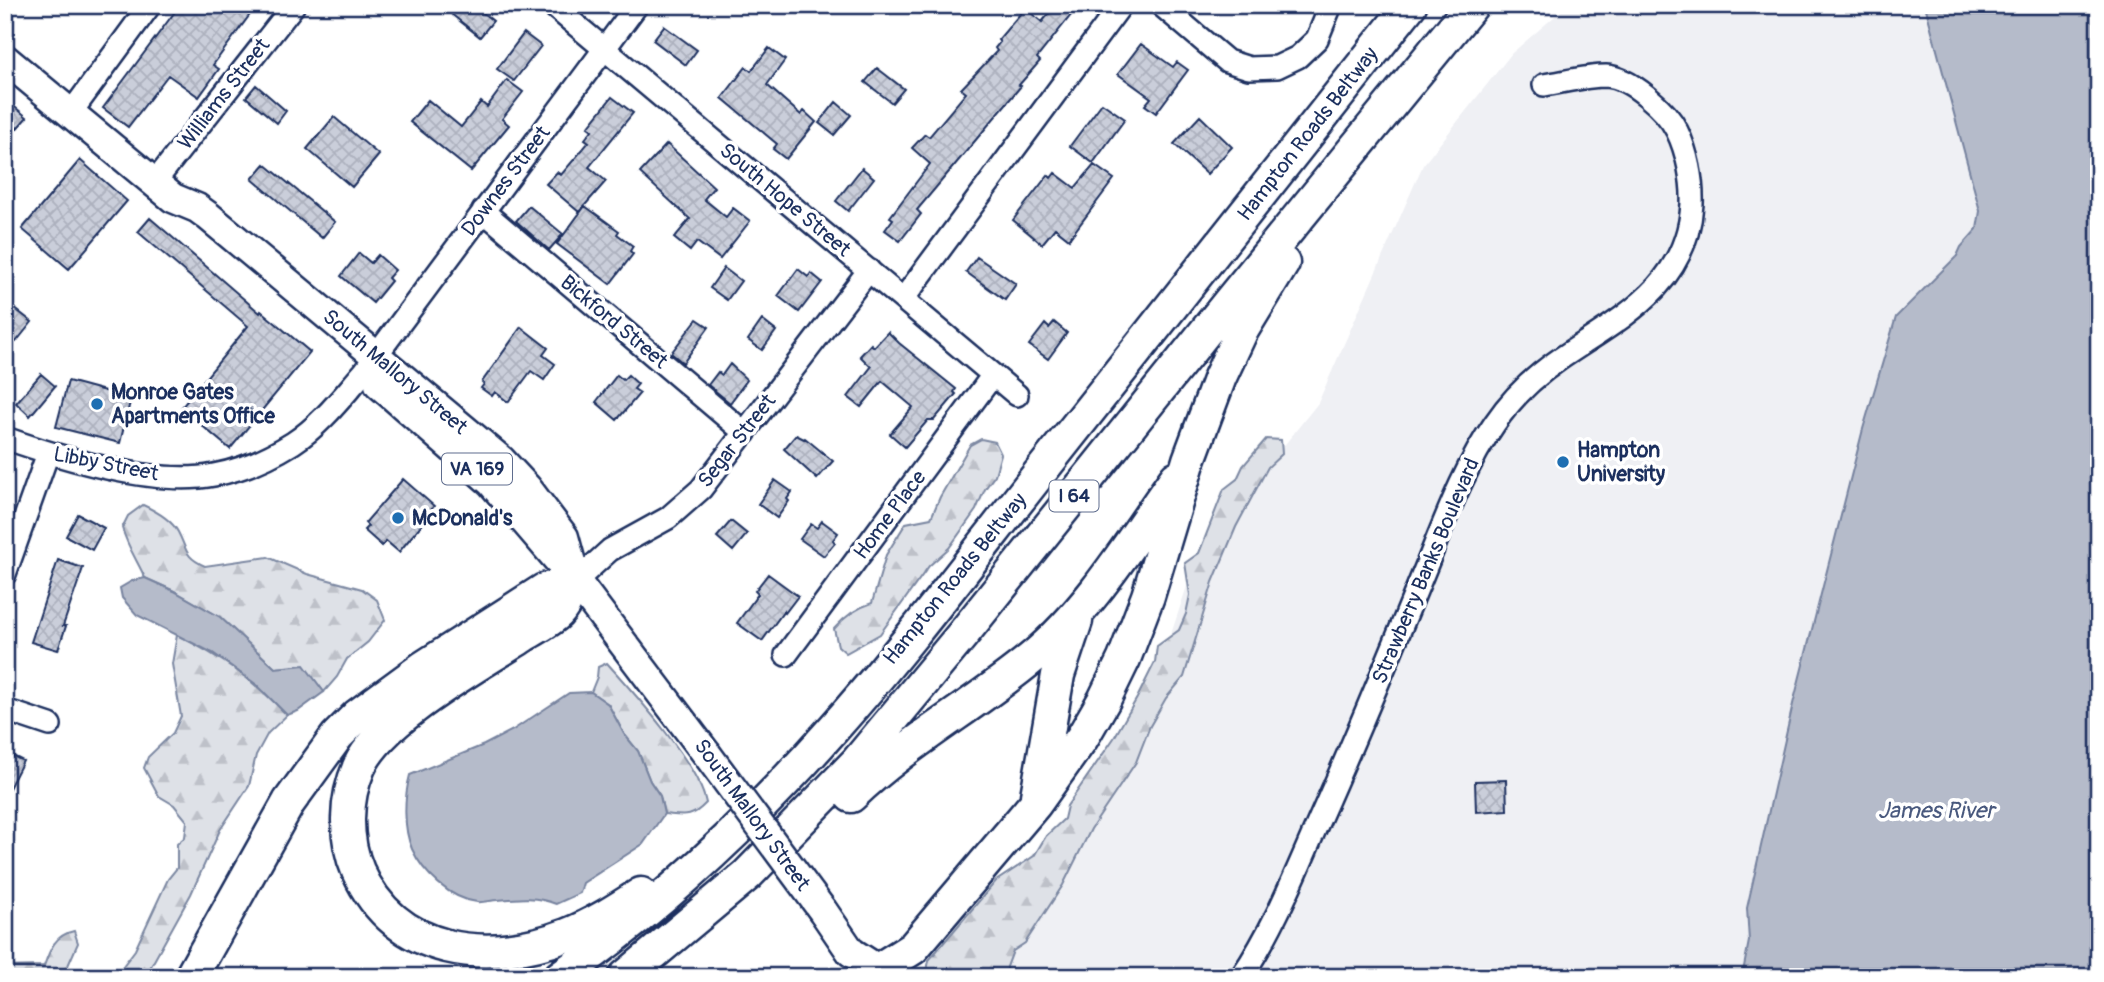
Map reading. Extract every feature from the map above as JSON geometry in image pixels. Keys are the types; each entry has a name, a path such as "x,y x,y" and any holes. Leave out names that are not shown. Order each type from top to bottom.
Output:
{"highway":[{"name":"Hampton Roads Beltway","path":"560,977 605,945 702,864 793,774 837,726 1410,5"},
{"name":"Hampton Roads Beltway","path":"636,968 747,875 857,762 1472,5"},
{"path":"876,975 913,948 1035,804 1082,738 1124,659 1167,538 1189,460 1220,377 1241,332 1358,147"},
{"path":"636,968 710,927 878,770 1034,657 1080,609 1189,460"},
{"path":"576,581 559,613 418,705 385,731 371,747 354,779 348,818 350,842 363,882 384,911 415,934 432,942 455,949 477,951 521,947 566,935 622,907 653,886 687,857 780,766 831,709 899,650"},
{"path":"191,977 289,802 337,736 357,716 424,667 544,590 576,581"},
{"path":"1035,804 1058,675 1080,609"}],"main road":[{"name":"South Mallory Street","path":"5,59 164,191 208,216 370,364 501,460 527,488 564,537 576,581 851,952 876,975"}],"street":[{"path":"71,114 150,5"},
{"name":"Williams Street","path":"164,191 294,5"},
{"name":"South Hope Street","path":"552,5 904,298 1017,396"},
{"name":"Downes Street","path":"370,364 637,5"},
{"path":"904,298 1121,5"},
{"path":"1161,5 1227,61 1249,68 1277,67 1298,57 1317,39 1331,5"},
{"name":"Strawberry Banks Boulevard","path":"1241,977 1276,920 1361,724 1454,498 1495,422 1522,389 1558,360 1645,301 1669,272 1685,239 1692,203 1689,168 1676,129 1650,98 1631,85 1608,76 1544,85"},
{"name":"Bickford Street","path":"483,211 745,432"},
{"name":"Segar Street","path":"576,581 610,550 658,525 709,480 869,270"},
{"name":"Libby Street","path":"5,438 48,453 152,477 212,475 262,460 293,443 323,419 370,364"},
{"name":"Home Place","path":"786,655 993,375"},
{"path":"5,574 48,453"},
{"path":"5,710 50,725"}],"shaded area":[{"name":"Hampton University","path":"1568,5 1925,5 1980,211 1977,229 1961,247 1957,256 1896,317 1863,429 1793,704 1747,908 1749,941 1742,977 922,977 1010,881 1090,787 1165,652 1198,553 1318,403 1423,165 1512,53"}],"green space":[{"path":"981,439 995,442 1001,454 995,475 985,489 976,510 949,548 929,566 880,634 846,653 838,646 834,629 851,613 872,603 886,555 906,523 931,518 970,445"},
{"path":"1266,439 1281,440 1282,454 1268,467 1236,527 1213,582 1184,677 1166,698 1150,726 1136,762 1091,829 1063,885 1025,943 1013,951 1007,967 1008,977 926,977 929,960 996,881 1034,856 1046,836 1064,819 1067,806 1114,738 1137,698 1155,662 1157,646 1179,630 1190,595 1185,563 1199,553 1224,489 1237,479 1243,466"},
{"path":"143,505 171,523 190,556 198,563 205,566 268,557 307,574 362,589 377,600 385,620 368,642 347,659 324,692 304,666 275,668 220,617 145,578 122,528 128,516"},
{"path":"177,635 236,670 287,715 268,733 256,755 249,786 220,830 191,894 145,977 105,977 116,975 135,950 168,879 177,868 177,844 185,837 187,821 174,805 159,796 144,768 148,757 173,733 181,716 172,664"},
{"path":"607,663 664,730 691,769 706,803 696,812 683,816 664,814 660,796 650,781 638,751 624,734 608,704 591,692 598,667"},
{"path":"74,931 78,943 63,977 5,977 5,967 44,966 58,939"}],"water":[{"name":"James River","path":"1925,5 2099,5 2099,977 1742,977 1749,941 1747,908 1793,704 1863,429 1896,317 1957,256 1961,247 1977,229 1980,211"},
{"path":"145,578 220,617 275,668 304,665 324,692 298,711 287,715 257,685 213,653 137,615 122,598 120,588"},
{"path":"591,692 608,704 624,734 638,751 650,781 660,796 664,814 643,844 583,883 580,893 556,904 527,898 477,902 447,890 423,867 409,841 405,812 410,775 484,745 513,730 569,693"}],"building":[{"path":"180,5 257,5 213,65 219,69 199,97 168,75 128,127 103,108"},
{"path":"440,5 473,5 493,21 480,37"},
{"path":"1056,5 1079,5 1037,58 1040,61 1019,85 1021,86 917,210 921,214 900,241 885,230 893,219 890,217 930,164 912,148 925,134 929,137 966,93 961,89 997,51 995,48 1000,42 998,40 1025,8 1042,22"},
{"path":"664,26 697,50 686,65 653,40"},
{"path":"524,33 541,46 514,81 497,69"},
{"path":"1141,44 1173,67 1177,62 1188,70 1156,113 1145,105 1151,98 1118,74"},
{"path":"769,48 785,60 767,85 801,115 804,111 816,122 786,159 773,149 777,144 722,98 746,67 751,71"},
{"path":"877,68 904,89 892,103 865,82"},
{"path":"507,80 523,92 502,119 509,125 471,171 410,122 428,100 461,127 481,102 487,107"},
{"path":"256,85 286,111 277,123 246,97"},
{"path":"612,97 633,113 589,167 606,181 579,212 546,184 557,172 561,175 589,142 585,139 592,130 588,127"},
{"path":"5,99 27,117 5,142"},
{"path":"836,102 851,115 834,135 819,123"},
{"path":"1102,103 1125,119 1093,163 1070,146"},
{"path":"1200,116 1232,147 1207,174 1174,144"},
{"path":"334,117 379,155 352,187 307,149"},
{"path":"667,144 714,187 704,199 726,217 733,208 750,221 720,259 697,242 690,251 674,238 690,219 640,173"},
{"path":"80,160 127,201 69,269 22,229"},
{"path":"265,164 335,222 322,238 252,179"},
{"path":"1094,165 1114,179 1069,239 1055,228 1042,244 1013,220 1048,175 1051,178 1055,173 1075,188"},
{"path":"862,168 874,178 848,211 836,201"},
{"path":"529,206 563,234 549,250 516,221"},
{"path":"585,206 619,231 617,234 633,246 630,251 633,254 610,284 557,244"},
{"path":"150,218 260,313 261,311 310,352 230,449 181,408 248,326 138,232"},
{"path":"359,253 371,263 378,255 395,270 388,278 391,281 373,303 341,276"},
{"path":"977,257 1016,284 1005,300 966,272"},
{"path":"724,268 741,281 727,300 710,288"},
{"path":"798,269 808,277 811,273 822,282 799,312 778,296"},
{"path":"5,301 32,322 16,342 5,334"},
{"path":"697,319 709,327 683,363 671,353"},
{"path":"762,320 776,331 762,350 748,340"},
{"path":"1054,322 1067,333 1048,359 1029,345 1045,324 1049,328"},
{"path":"521,327 548,348 543,355 555,364 544,380 531,371 508,402 495,392 492,396 481,388 484,384 482,382"},
{"path":"888,332 956,389 956,394 934,420 928,420 905,447 890,434 913,407 882,381 861,407 848,397 871,367 860,356 871,344 874,347"},
{"path":"730,364 747,380 730,403 708,385 718,372 722,375"},
{"path":"41,374 55,386 30,416 16,403"},
{"path":"617,375 623,380 628,375 638,384 634,389 640,393 617,420 596,402"},
{"path":"68,381 131,398 120,443 56,427"},
{"path":"796,435 805,438 833,461 817,479 784,449"},
{"name":"McDonald's","path":"403,479 434,506 399,552 386,541 382,546 364,530 368,526 365,523"},
{"path":"775,480 792,492 777,518 758,504"},
{"path":"78,514 104,528 92,550 66,536"},
{"path":"731,521 747,534 733,551 717,537"},
{"path":"822,521 838,533 833,540 835,543 824,556 800,539 811,524 817,528"},
{"path":"58,560 83,568 63,626 66,626 58,650 31,642"},
{"path":"768,574 798,596 762,641 737,623 758,594 755,591"},
{"path":"5,752 23,761 5,796"},
{"path":"1506,780 1507,810 1476,812 1475,781"}],"place":[{"name":"Monroe Gates Apartments Office","path":"97,404"},
{"name":"Hampton University","path":"1563,462"},
{"name":"McDonald's","path":"398,518"}]}
